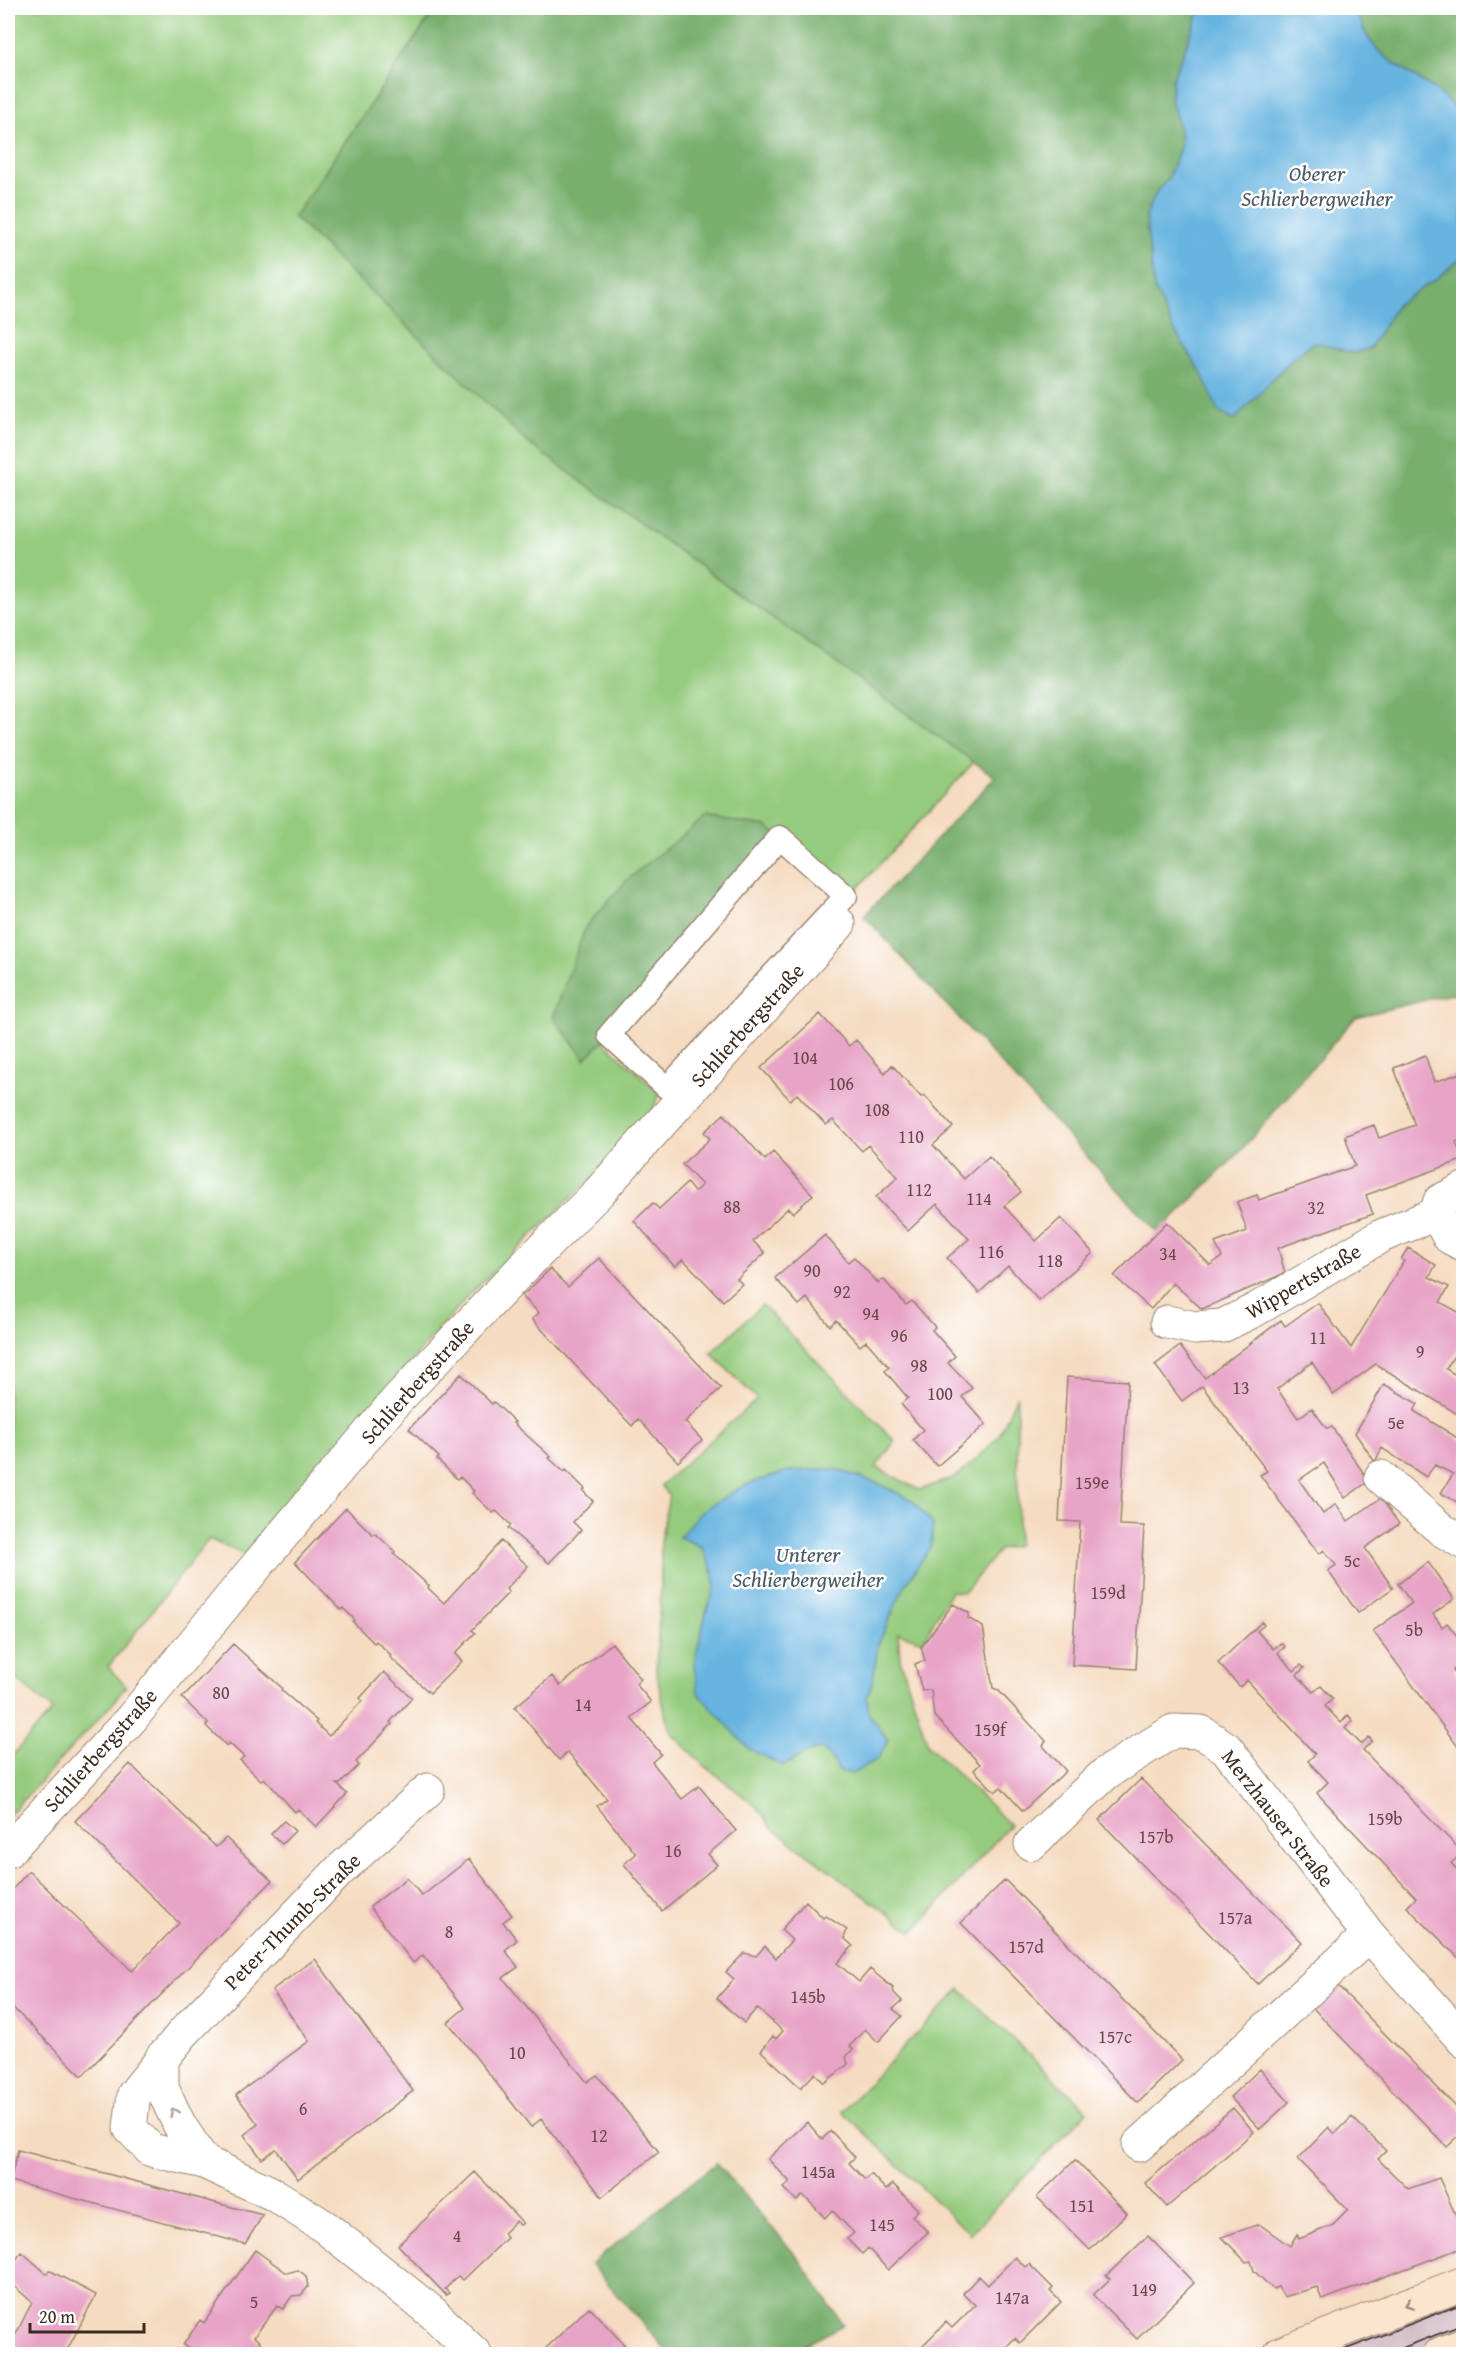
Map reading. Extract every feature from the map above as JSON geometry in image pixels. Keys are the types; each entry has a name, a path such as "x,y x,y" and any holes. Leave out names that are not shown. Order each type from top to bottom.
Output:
{"main road":[{"path":"1280,2355 1464,2283"},
{"path":"1440,2355 1464,2345"}],"street":[{"name":"Schlierbergstraße","path":"8,1851 131,1719 397,1400 599,1192 834,920"},
{"name":"Wippertstraße","path":"1167,1322 1195,1328 1222,1326 1255,1310 1381,1236 1436,1214 1440,1201 1464,1189"},
{"path":"1436,1214 1449,1237 1464,1245"},
{"path":"1381,1477 1442,1530 1464,1543"},
{"name":"Merzhauser Straße","path":"1031,1844 1106,1773 1173,1731 1202,1732 1226,1748 1369,1935 1464,2041"},
{"name":"Peter-Thumb-Straße","path":"428,1790 340,1870 183,2033 134,2094 130,2128 151,2150 204,2162 273,2193 325,2227 433,2313 475,2355"},
{"path":"1139,2145 1369,1935"},
{"path":"162,2057 162,2088 180,2126 204,2162"}],"lane":[{"path":"780,837 846,896 834,920 667,1088 609,1035 780,837"}],"shaded area":[{"path":"1463,2293 1463,2354 1309,2354"}],"green space":[{"path":"8,8 436,8 294,217 528,443 974,762 848,899 780,837 705,817 627,880 586,926 585,1059 603,1041 660,1093 653,1110 588,1182 468,1296 244,1555 209,1539 108,1667 126,1686 114,1702 8,1816 8,1760 53,1710 8,1672"},
{"path":"436,8 1201,8 1172,81 1171,100 1181,130 1181,145 1168,179 1156,193 1146,216 1148,238 1174,330 1234,420 1292,359 1314,342 1353,353 1370,348 1397,304 1436,279 1463,256 1463,991 1356,1017 1237,1155 1158,1233 864,916 995,777 528,443 294,217"},
{"path":"1357,8 1463,8 1463,118 1441,95 1387,59 1377,49 1368,38"},
{"path":"705,817 767,827 780,837 609,1035 585,1059 553,1017 586,926 627,880"},
{"path":"762,1305 895,1441 876,1467 919,1490 956,1477 981,1455 1000,1434 1017,1395 1018,1545 999,1550 964,1593 951,1591 923,1641 898,1633 900,1659 928,1745 1010,1825 913,1932 771,1827 759,1809 704,1765 672,1734 666,1718 656,1670 661,1538 669,1496 661,1485 757,1399 711,1353"},
{"path":"960,1989 1088,2111 970,2234 842,2111"},
{"path":"716,2163 799,2259 843,2325 788,2354 669,2354 591,2264"}],"water":[{"name":"Oberer Schlierbergweiher","path":"1201,8 1357,8 1368,38 1377,49 1441,95 1463,118 1463,256 1436,279 1397,304 1370,348 1353,353 1314,342 1292,359 1234,420 1219,412 1201,372 1174,330 1154,288 1146,216 1156,193 1168,179 1181,145 1180,130 1171,100 1172,81"},
{"name":"Unterer Schlierbergweiher","path":"834,1469 877,1483 912,1500 933,1524 931,1546 903,1589 878,1645 873,1680 867,1697 869,1714 888,1740 878,1759 852,1774 839,1771 822,1749 806,1753 783,1766 749,1749 698,1693 694,1664 706,1613 715,1587 712,1570 702,1547 679,1537 703,1510 745,1485 788,1471"}],"building":[{"path":"820,1014 849,1046 856,1040 885,1073 892,1065 953,1127 933,1145 964,1179 989,1156 1021,1192 1004,1206 1036,1241 1061,1218 1093,1253 1039,1301 1008,1266 979,1293 947,1258 969,1239 937,1204 908,1231 876,1197 898,1177 868,1145 862,1151 833,1120 826,1125 797,1094 790,1100 761,1068"},
{"path":"1425,1055 1434,1082 1464,1072 1464,1139 1456,1142 1462,1160 1366,1195 1373,1214 1278,1248 1285,1273 1202,1309 1173,1283 1151,1309 1114,1276 1167,1222 1210,1265 1222,1257 1215,1243 1247,1231 1237,1202 1257,1195 1259,1200 1355,1166 1345,1136 1374,1125 1379,1138 1415,1125 1394,1068"},
{"path":"724,1114 765,1160 773,1152 813,1195 793,1213 788,1208 753,1241 765,1253 737,1279 742,1284 723,1301 683,1259 675,1267 634,1221 653,1203 659,1209 687,1183 694,1192 702,1185 682,1164 710,1139 704,1132"},
{"path":"825,1235 848,1262 854,1257 878,1283 883,1279 906,1305 912,1301 935,1327 932,1330 955,1356 948,1363 972,1388 962,1397 986,1424 937,1466 913,1440 923,1430 901,1404 908,1398 885,1371 889,1367 866,1341 860,1346 836,1320 830,1326 807,1298 799,1305 775,1278"},
{"path":"1408,1248 1436,1265 1429,1277 1449,1287 1440,1302 1464,1315 1464,1339 1446,1369 1464,1380 1464,1418 1376,1364 1333,1395 1312,1362 1277,1389 1298,1418 1312,1408 1326,1428 1332,1427 1369,1481 1345,1498 1324,1463 1299,1480 1323,1514 1336,1504 1348,1521 1381,1498 1399,1524 1365,1548 1393,1588 1358,1613 1328,1571 1336,1565 1324,1550 1319,1554 1260,1475 1267,1471 1202,1386 1182,1401 1155,1365 1180,1346 1205,1378 1281,1320 1285,1326 1318,1303 1351,1348 1404,1261 1401,1259"},
{"path":"599,1258 721,1388 685,1422 702,1440 678,1462 638,1419 632,1426 532,1319 539,1313 522,1296 550,1269 568,1287"},
{"path":"461,1374 492,1404 494,1402 564,1472 566,1470 585,1489 583,1491 593,1501 573,1522 581,1530 549,1563 508,1528 511,1525 496,1511 493,1513 472,1493 474,1491 460,1477 457,1479 437,1459 439,1457 409,1429"},
{"path":"1067,1377 1128,1381 1120,1525 1144,1526 1136,1669 1072,1665 1080,1522 1059,1521"},
{"path":"1384,1384 1418,1404 1414,1411 1464,1442 1464,1506 1441,1493 1453,1474 1435,1465 1426,1477 1382,1448 1375,1462 1355,1433"},
{"path":"346,1508 373,1535 375,1533 395,1552 394,1554 444,1603 501,1541 528,1566 506,1589 509,1592 472,1630 475,1633 455,1654 462,1661 430,1693 390,1657 391,1655 376,1641 374,1643 353,1622 355,1620 343,1608 341,1610 295,1562"},
{"path":"1428,1562 1454,1599 1433,1614 1442,1627 1447,1623 1464,1645 1464,1663 1453,1670 1464,1685 1464,1755 1373,1631 1412,1603 1398,1584"},
{"path":"953,1604 969,1613 968,1618 983,1627 993,1688 998,1690 1046,1741 1043,1746 1066,1771 1023,1811 1001,1787 995,1792 974,1770 980,1764 934,1716 931,1690 922,1691 915,1664 925,1660 921,1647"},
{"path":"1262,1622 1264,1625 1257,1631 1273,1649 1281,1643 1285,1647 1278,1653 1294,1671 1301,1665 1304,1668 1297,1675 1313,1692 1321,1686 1333,1699 1325,1706 1341,1723 1348,1715 1353,1721 1345,1728 1361,1744 1369,1737 1372,1741 1363,1750 1463,1853 1451,1863 1464,1877 1464,1963 1407,1907 1416,1898 1317,1793 1328,1782 1308,1761 1315,1754 1247,1680 1240,1687 1218,1663"},
{"path":"612,1643 641,1679 636,1684 651,1702 631,1718 661,1754 652,1762 682,1799 699,1786 736,1831 708,1854 717,1865 662,1911 624,1864 636,1854 597,1806 607,1799 568,1752 559,1760 515,1707 552,1676 560,1686"},
{"path":"233,1644 317,1721 315,1723 329,1736 362,1701 360,1698 384,1672 412,1698 390,1722 392,1724 356,1762 359,1765 340,1784 337,1784 347,1794 316,1827 298,1809 295,1812 264,1778 261,1780 240,1760 244,1757 229,1743 227,1746 206,1726 208,1723 182,1698"},
{"path":"130,1764 216,1847 226,1838 272,1881 82,2076 8,2003 8,1894 29,1871 132,1971 179,1923 75,1821"},
{"path":"1141,1779 1302,1942 1258,1984 1099,1820"},
{"path":"284,1821 295,1831 282,1844 271,1834"},
{"path":"469,1859 512,1915 503,1922 517,1940 505,1950 518,1967 503,1978 587,2082 597,2075 659,2152 602,2197 541,2119 531,2127 448,2022 465,2008 423,1955 413,1963 370,1907 407,1878 422,1896"},
{"path":"1005,1880 1182,2060 1138,2103 961,1923"},
{"path":"806,1901 823,1918 826,1916 847,1930 844,1938 853,1946 837,1963 859,1982 870,1969 893,1988 894,1993 902,2001 893,2009 902,2016 878,2042 865,2029 850,2046 853,2049 846,2057 848,2064 824,2083 815,2073 801,2088 761,2051 773,2036 776,2039 783,2031 757,2008 744,2023 717,1998 734,1979 726,1972 744,1953 756,1956 765,1946 776,1958 792,1940 781,1930"},
{"path":"315,1959 413,2091 298,2179 276,2149 262,2159 244,2135 258,2124 236,2095 309,2041 272,1990"},
{"path":"1336,1984 1464,2115 1464,2131 1447,2147 1312,2007"},
{"path":"1260,2069 1289,2102 1260,2129 1230,2097"},
{"path":"1233,2108 1254,2132 1167,2207 1145,2183"},
{"path":"1352,2117 1386,2151 1378,2159 1408,2189 1439,2178 1464,2234 1464,2247 1322,2300 1317,2287 1284,2297 1278,2287 1273,2289 1254,2271 1251,2261 1246,2262 1222,2237 1259,2224 1290,2246 1297,2234 1299,2239 1333,2225 1348,2210 1298,2159 1329,2127 1335,2134"},
{"path":"807,2122 822,2139 831,2131 855,2157 849,2163 865,2180 871,2174 886,2190 893,2184 918,2210 912,2216 928,2232 888,2270 868,2248 862,2254 847,2239 854,2233 832,2210 825,2218 803,2195 797,2201 784,2188 790,2182 768,2159"},
{"path":"18,2150 263,2215 245,2244 10,2181"},
{"path":"1075,2160 1127,2213 1090,2250 1037,2197"},
{"path":"475,2172 523,2223 520,2225 516,2221 503,2233 507,2238 463,2280 458,2276 445,2289 449,2293 446,2295 398,2245"},
{"path":"1148,2236 1194,2283 1137,2339 1093,2295 1110,2279 1106,2276"},
{"path":"255,2250 287,2273 298,2270 306,2276 308,2287 301,2295 292,2296 283,2309 277,2306 254,2337 260,2342 263,2352 261,2354 197,2354 183,2345 200,2320 204,2323"},
{"path":"22,2252 47,2274 49,2270 96,2295 65,2354 8,2354 8,2335 9,2333 15,2336 32,2302 8,2281 8,2269"},
{"path":"1015,2257 1025,2267 1029,2264 1053,2288 1050,2291 1061,2302 1020,2343 1015,2338 1004,2349 1010,2354 914,2354 946,2322 952,2328 975,2305 963,2293 979,2276 988,2285"},
{"path":"589,2307 633,2354 540,2354"}],"tram line":[{"path":"1334,2354 1464,2303"},
{"path":"1387,2354 1464,2324"}]}
